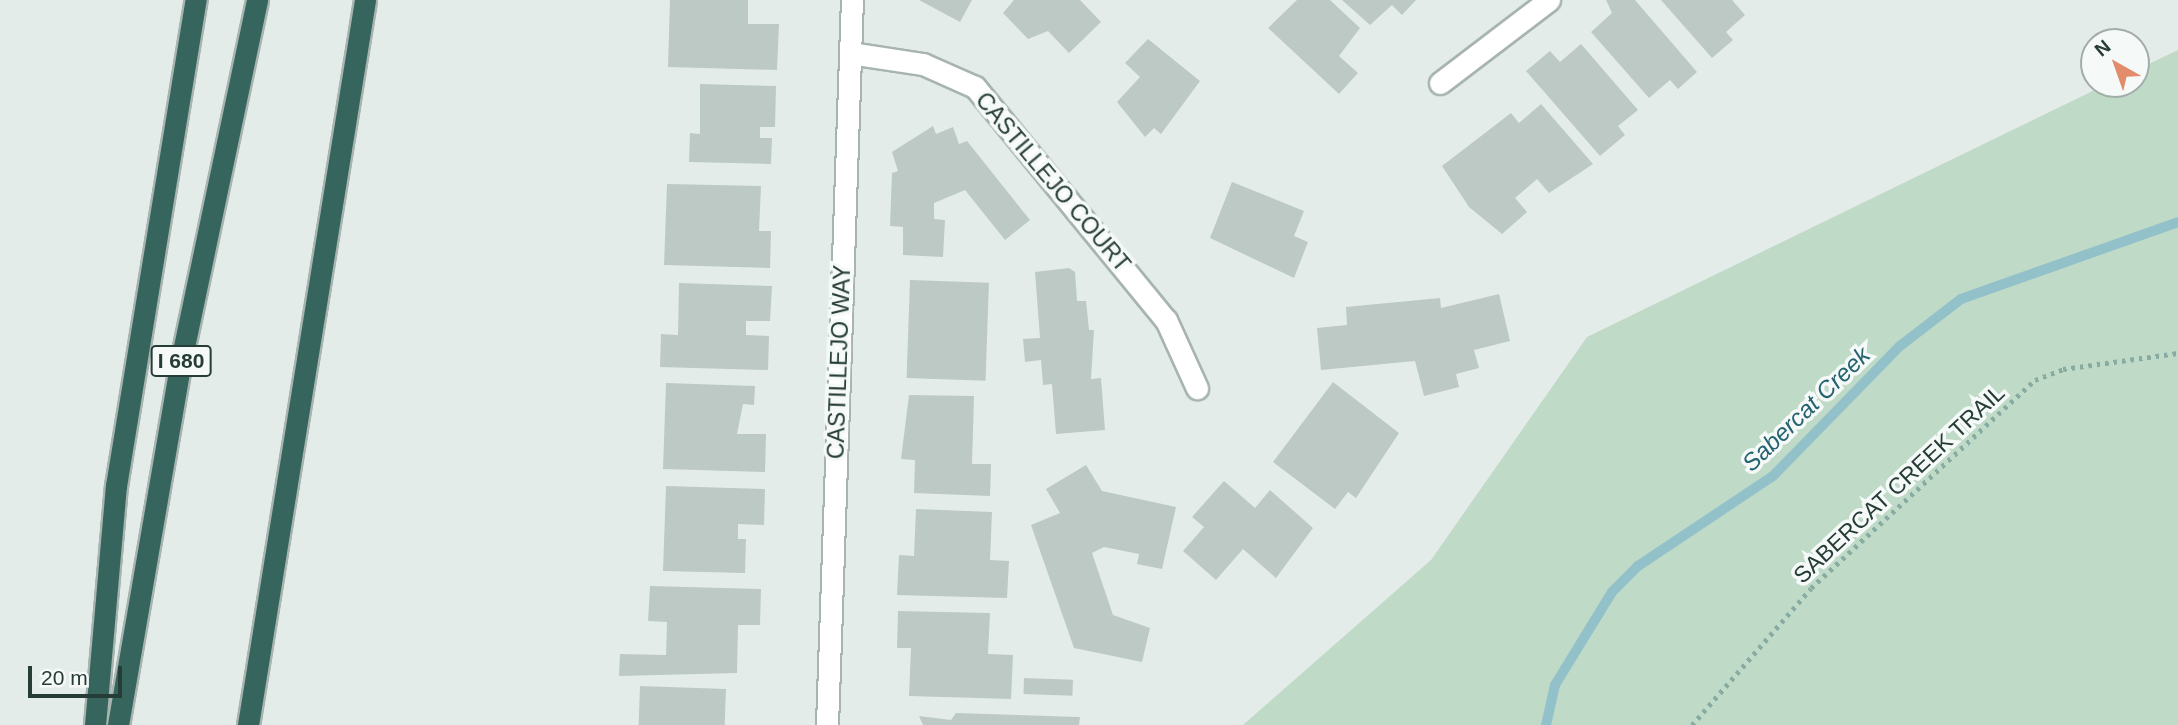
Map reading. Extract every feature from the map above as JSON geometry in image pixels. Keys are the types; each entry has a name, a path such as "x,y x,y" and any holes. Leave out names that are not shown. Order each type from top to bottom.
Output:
{"highway":[{"path":"95,725 116,486 196,0"},
{"name":"I 680","path":"118,725 181,361 257,0"},
{"path":"248,725 365,0"}],"street":[{"name":"CASTILLEJO WAY","path":"827,725 852,0"},
{"path":"1440,83 1549,0"},
{"name":"CASTILLEJO COURT","path":"850,53 923,64 975,87 1166,320 1198,388"}],"path":[{"name":"SABERCAT CREEK TRAIL","path":"1692,725 1811,588 2035,380 2063,369 2178,354"}],"green space":[{"path":"2178,50 2178,725 1243,725 1431,560 1587,337 2080,97 2150,98 2150,63"}],"building":[{"path":"670,0 748,0 748,24 779,24 777,70 668,67"},
{"path":"919,0 972,0 960,22"},
{"path":"1014,0 1080,0 1101,22 1069,53 1048,31 1028,39 1003,13"},
{"path":"1297,0 1330,0 1360,28 1339,56 1358,73 1339,94 1268,28"},
{"path":"1342,0 1416,0 1402,15 1392,5 1370,25"},
{"path":"1606,0 1635,0 1697,72 1678,89 1670,80 1649,98 1591,32 1612,13"},
{"path":"1661,0 1732,0 1745,15 1726,32 1733,40 1712,58"},
{"path":"1148,39 1200,81 1161,134 1154,128 1145,137 1117,102 1140,77 1125,63"},
{"path":"1581,44 1638,110 1618,126 1625,135 1600,156 1526,71 1550,51 1560,62"},
{"path":"700,84 776,86 775,127 760,127 760,138 772,138 771,164 689,162 690,133 700,134"},
{"path":"1541,104 1593,164 1549,193 1537,179 1515,198 1527,212 1502,234 1469,207 1442,166 1511,113 1519,123"},
{"path":"933,126 936,134 953,127 959,144 967,141 1030,220 1005,240 965,190 934,203 934,219 945,220 943,257 903,255 903,227 890,226 892,173 898,171 892,152"},
{"path":"1232,182 1304,211 1294,236 1308,242 1294,278 1210,238"},
{"path":"667,184 761,186 759,231 771,231 770,268 664,265"},
{"path":"1069,268 1075,272 1077,301 1086,301 1089,330 1094,330 1091,379 1101,378 1105,430 1056,434 1052,384 1043,385 1041,360 1025,362 1023,339 1040,338 1035,272"},
{"path":"910,280 989,283 986,381 907,378"},
{"path":"679,283 772,286 770,321 746,321 746,335 769,336 768,370 660,367 661,334 678,335"},
{"path":"1499,294 1510,341 1474,350 1479,368 1456,374 1459,387 1424,396 1415,361 1321,370 1317,328 1347,325 1346,307 1440,298 1441,308"},
{"path":"1333,382 1399,433 1356,498 1348,492 1335,509 1273,462"},
{"path":"666,383 755,386 754,405 743,404 737,434 766,434 765,472 663,469"},
{"path":"909,395 974,396 972,464 991,464 990,496 914,493 915,460 901,459"},
{"path":"1086,465 1102,491 1176,507 1162,569 1137,564 1139,554 1104,547 1092,553 1113,615 1150,628 1142,662 1074,648 1031,525 1060,513 1046,489"},
{"path":"1224,481 1255,508 1270,490 1313,528 1276,578 1243,549 1216,580 1183,551 1204,527 1192,517"},
{"path":"666,486 765,489 764,525 738,524 738,539 746,539 745,573 663,571"},
{"path":"916,509 992,512 990,560 1009,561 1007,598 897,595 899,555 914,556"},
{"path":"650,586 761,589 760,625 738,625 737,673 619,676 620,654 666,655 667,622 648,621"},
{"path":"898,611 990,613 988,654 1013,655 1011,699 909,696 911,648 897,648"},
{"path":"1024,678 1073,680 1072,696 1023,694"},
{"path":"640,686 726,689 725,725 639,725"},
{"path":"956,713 1080,717 1079,725 923,725 919,716 951,720"}],"waterway":[{"name":"Sabercat Creek","path":"1546,725 1555,685 1612,592 1638,566 1773,476 1900,346 1961,299 2178,222"}]}
